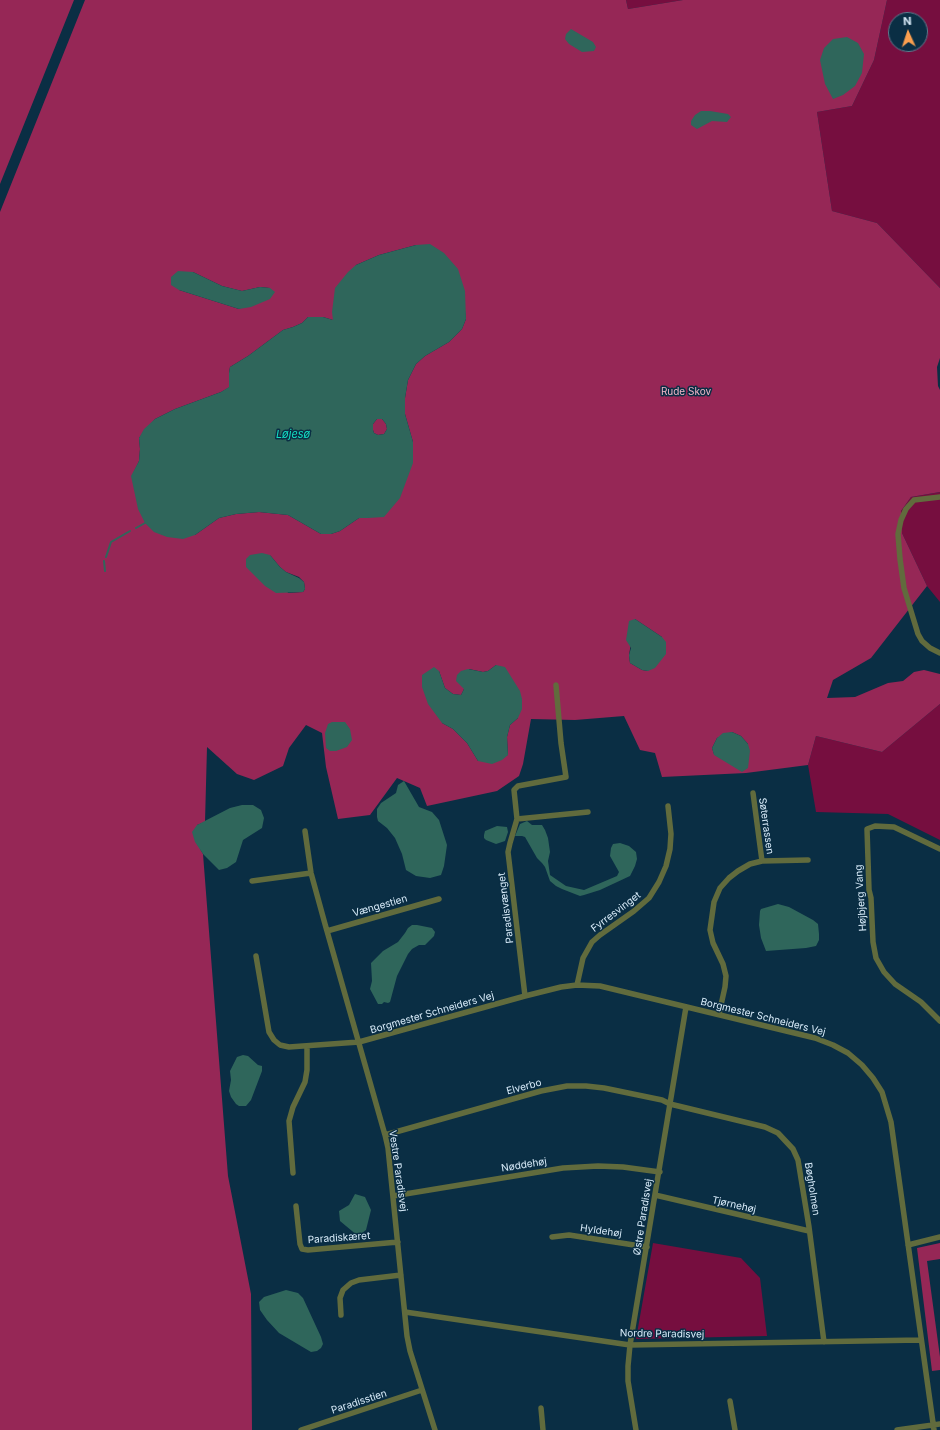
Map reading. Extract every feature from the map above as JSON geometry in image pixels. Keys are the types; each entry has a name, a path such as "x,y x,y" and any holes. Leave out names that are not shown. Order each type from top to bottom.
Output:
{"street":[{"path":"940,497 914,500 906,509 901,520 898,534 904,588 918,634 922,641 930,648 940,653"},
{"name":"Paradisvænget","path":"525,996 508,852 517,819 514,790 518,786 566,776 561,742 556,685"},
{"name":"Søterrassen","path":"753,793 762,861"},
{"name":"Fyrresvinget","path":"577,985 583,958 592,942 634,911 648,898 659,882 666,866 670,850 671,834 668,806"},
{"path":"517,819 588,812"},
{"name":"Højbjerg Vang","path":"939,1017 921,1002 895,984 884,972 876,958 873,942 871,898 869,890 867,829 875,826 894,827 940,849"},
{"name":"Vestre Paradisvej","path":"305,831 311,872 388,1148 410,1350 434,1430"},
{"name":"Søterrassen","path":"719,1014 726,976 723,964 713,943 710,930 714,902 720,888 729,878 750,864 762,861 808,860"},
{"path":"252,881 311,872"},
{"name":"Vængestien","path":"327,931 439,899"},
{"name":"Borgmester Schneiders Vej","path":"256,956 269,1032 274,1040 280,1045 289,1047 359,1042 525,996 561,987 577,985 600,986 816,1038 848,1053 869,1073 882,1092 891,1122 934,1427"},
{"name":"Østre Paradisvej","path":"636,1430 628,1381 630,1345 648,1247 655,1195 686,1007"},
{"path":"293,1173 289,1121 293,1107 305,1082 307,1070 307,1046"},
{"name":"Elverbo","path":"385,1135 541,1091 567,1086 604,1088 662,1100 670,1104"},
{"name":"Bøgholmen","path":"670,1104 765,1127 780,1135 793,1149 798,1160 824,1342"},
{"name":"Nøddehøj","path":"393,1196 563,1168 623,1167 660,1172"},
{"name":"Tjørnehøj","path":"655,1195 809,1231"},
{"name":"Paradiskæret","path":"296,1206 300,1244 302,1249 308,1250 398,1242"},
{"name":"Hyldehøj","path":"552,1237 569,1235 648,1247"},
{"path":"908,1245 940,1237"},
{"path":"341,1316 340,1298 343,1290 351,1283 359,1280 401,1275"},
{"name":"Nordre Paradisvej","path":"405,1312 630,1345 921,1340"},
{"name":"Paradisstien","path":"300,1430 422,1390"},
{"path":"730,1401 735,1430"},
{"path":"541,1408 543,1430"},
{"path":"897,1430 934,1427 940,1424"}],"shaded area":[{"path":"626,0 683,0 628,9"},
{"path":"887,0 940,0 940,288 877,223 832,211 817,112 852,106 874,60"},
{"path":"940,492 940,602 927,586 902,533 901,511 911,497"},
{"path":"940,704 940,840 888,814 816,812 808,765 816,736 882,752"},
{"path":"653,1243 741,1258 760,1278 767,1336 636,1339"}],"green space":[{"path":"0,0 74,0 0,184"},
{"name":"Rude Skov","path":"85,0 626,0 628,9 683,0 887,0 874,60 852,106 817,112 832,211 877,223 940,288 940,358 937,367 938,386 940,390 940,492 911,497 901,511 902,533 927,586 871,658 833,680 827,698 855,697 888,683 903,681 914,672 924,670 940,674 940,704 882,752 816,736 808,765 746,773 662,777 655,753 640,750 624,716 575,720 531,719 523,764 519,776 497,791 427,806 420,788 397,778 370,815 338,819 326,767 322,733 306,725 289,748 283,766 254,780 237,774 207,747 205,822 197,825 200,849 203,854 228,1176 251,1294 252,1430 0,1430 0,212","holes":["416,245 465,311 466,319 462,329 449,342 425,356 416,364 408,380 405,398 405,414 413,442 368,518 359,518 340,531 331,534 321,534 288,515 259,512 236,514 219,518 195,535 132,476 139,461 139,438 155,419 175,409 221,392 230,387 230,367 248,356 283,330 302,323 308,317 323,317 333,320 356,265 379,255","193,272 222,286 242,291 260,287 270,288 239,309 179,290","270,555 286,572 299,577 304,582 305,589 303,592 288,593","635,619 662,637 648,671 642,670 630,663 629,655","496,665 518,718 510,725 507,737 508,755 478,761 467,743 453,729 442,723 439,671 445,688 453,694 461,695 469,669 483,672 488,671","732,732 741,736 748,744 714,754 712,748 717,738"]},
{"path":"377,419 382,419 386,424 387,429 384,434 378,435 374,433 373,424"},
{"path":"940,1243 940,1259 927,1261 940,1357 940,1370 932,1371 917,1248"}],"water":[{"path":"571,29 593,42 596,47 594,51 582,52 569,44 565,39 566,34"},
{"path":"847,37 858,43 864,54 862,73 855,86 843,95 833,99 825,84 820,60 824,48 833,39"},
{"path":"701,111 728,114 731,117 727,122 712,121 697,129 691,125 691,121 695,115"},
{"name":"Løjesø","path":"430,244 444,253 458,269 465,291 466,319 462,329 449,342 425,356 416,364 408,380 405,398 405,414 413,442 413,463 400,498 384,517 359,518 340,531 331,534 321,534 288,515 259,512 236,514 219,518 195,535 183,539 167,537 154,532 145,523 138,509 131,476 139,461 139,438 144,429 155,419 175,409 221,392 229,387 230,367 248,356 283,330 302,323 308,317 323,317 333,320 332,312 335,288 356,265 379,255 416,245","holes":["377,419 382,419 386,424 387,429 384,434 378,435 374,433 373,424"]},
{"path":"178,271 193,272 222,286 242,291 260,287 270,288 275,292 270,299 251,307 239,309 179,290 171,285 171,277"},
{"path":"262,553 270,555 286,572 304,582 305,589 303,592 276,593 265,586 246,567 246,559 250,555"},
{"path":"635,619 662,637 666,642 666,654 655,668 648,671 642,670 630,663 629,655 631,648 626,640 629,621"},
{"path":"496,665 505,667 520,691 522,709 518,718 510,725 507,737 508,755 502,760 492,764 478,761 467,743 453,729 442,723 428,704 422,687 422,675 434,667 439,671 445,688 453,694 461,695 464,689 456,681 457,675 461,671 468,669 483,672 488,671"},
{"path":"332,722 345,722 350,729 352,740 347,747 336,751 330,751 326,748 325,733 328,724"},
{"path":"732,732 741,736 748,744 750,751 748,768 742,772 714,755 712,748 717,738 723,733"},
{"path":"404,781 419,807 432,812 439,820 447,845 441,875 430,878 416,876 406,870 402,854 395,838 387,828 378,821 377,809 381,803 396,793 398,785"},
{"path":"242,805 253,805 261,810 264,818 262,828 243,840 236,862 227,868 219,870 203,854 195,842 192,832 197,825 230,808"},
{"path":"527,821 532,825 542,825 545,830 550,852 548,861 550,875 566,886 584,890 617,876 619,872 610,856 613,844 620,843 629,846 636,852 637,859 635,866 630,876 600,890 580,896 562,889 550,881 545,867 537,858 525,837 515,836 520,824"},
{"path":"497,826 507,827 508,832 505,841 496,844 486,840 484,835 485,831"},
{"path":"778,904 789,907 818,924 819,940 816,946 766,951 761,938 759,925 760,911 761,909"},
{"path":"412,925 432,928 435,932 434,936 425,945 419,945 412,949 397,976 390,1002 378,1004 370,989 372,981 371,963 383,951 398,942"},
{"path":"243,1055 248,1056 258,1065 262,1066 262,1071 251,1100 246,1106 239,1106 231,1097 229,1091 231,1080 230,1071 237,1057"},
{"path":"355,1194 365,1197 371,1210 366,1230 358,1236 340,1221 339,1211 349,1205"},
{"path":"286,1290 298,1293 303,1298 323,1344 317,1351 311,1352 279,1333 260,1310 259,1302 264,1297"}],"waterway":[{"path":"136,528 145,523"},
{"path":"106,557 111,542 130,531"},
{"path":"104,561 105,571"}]}
